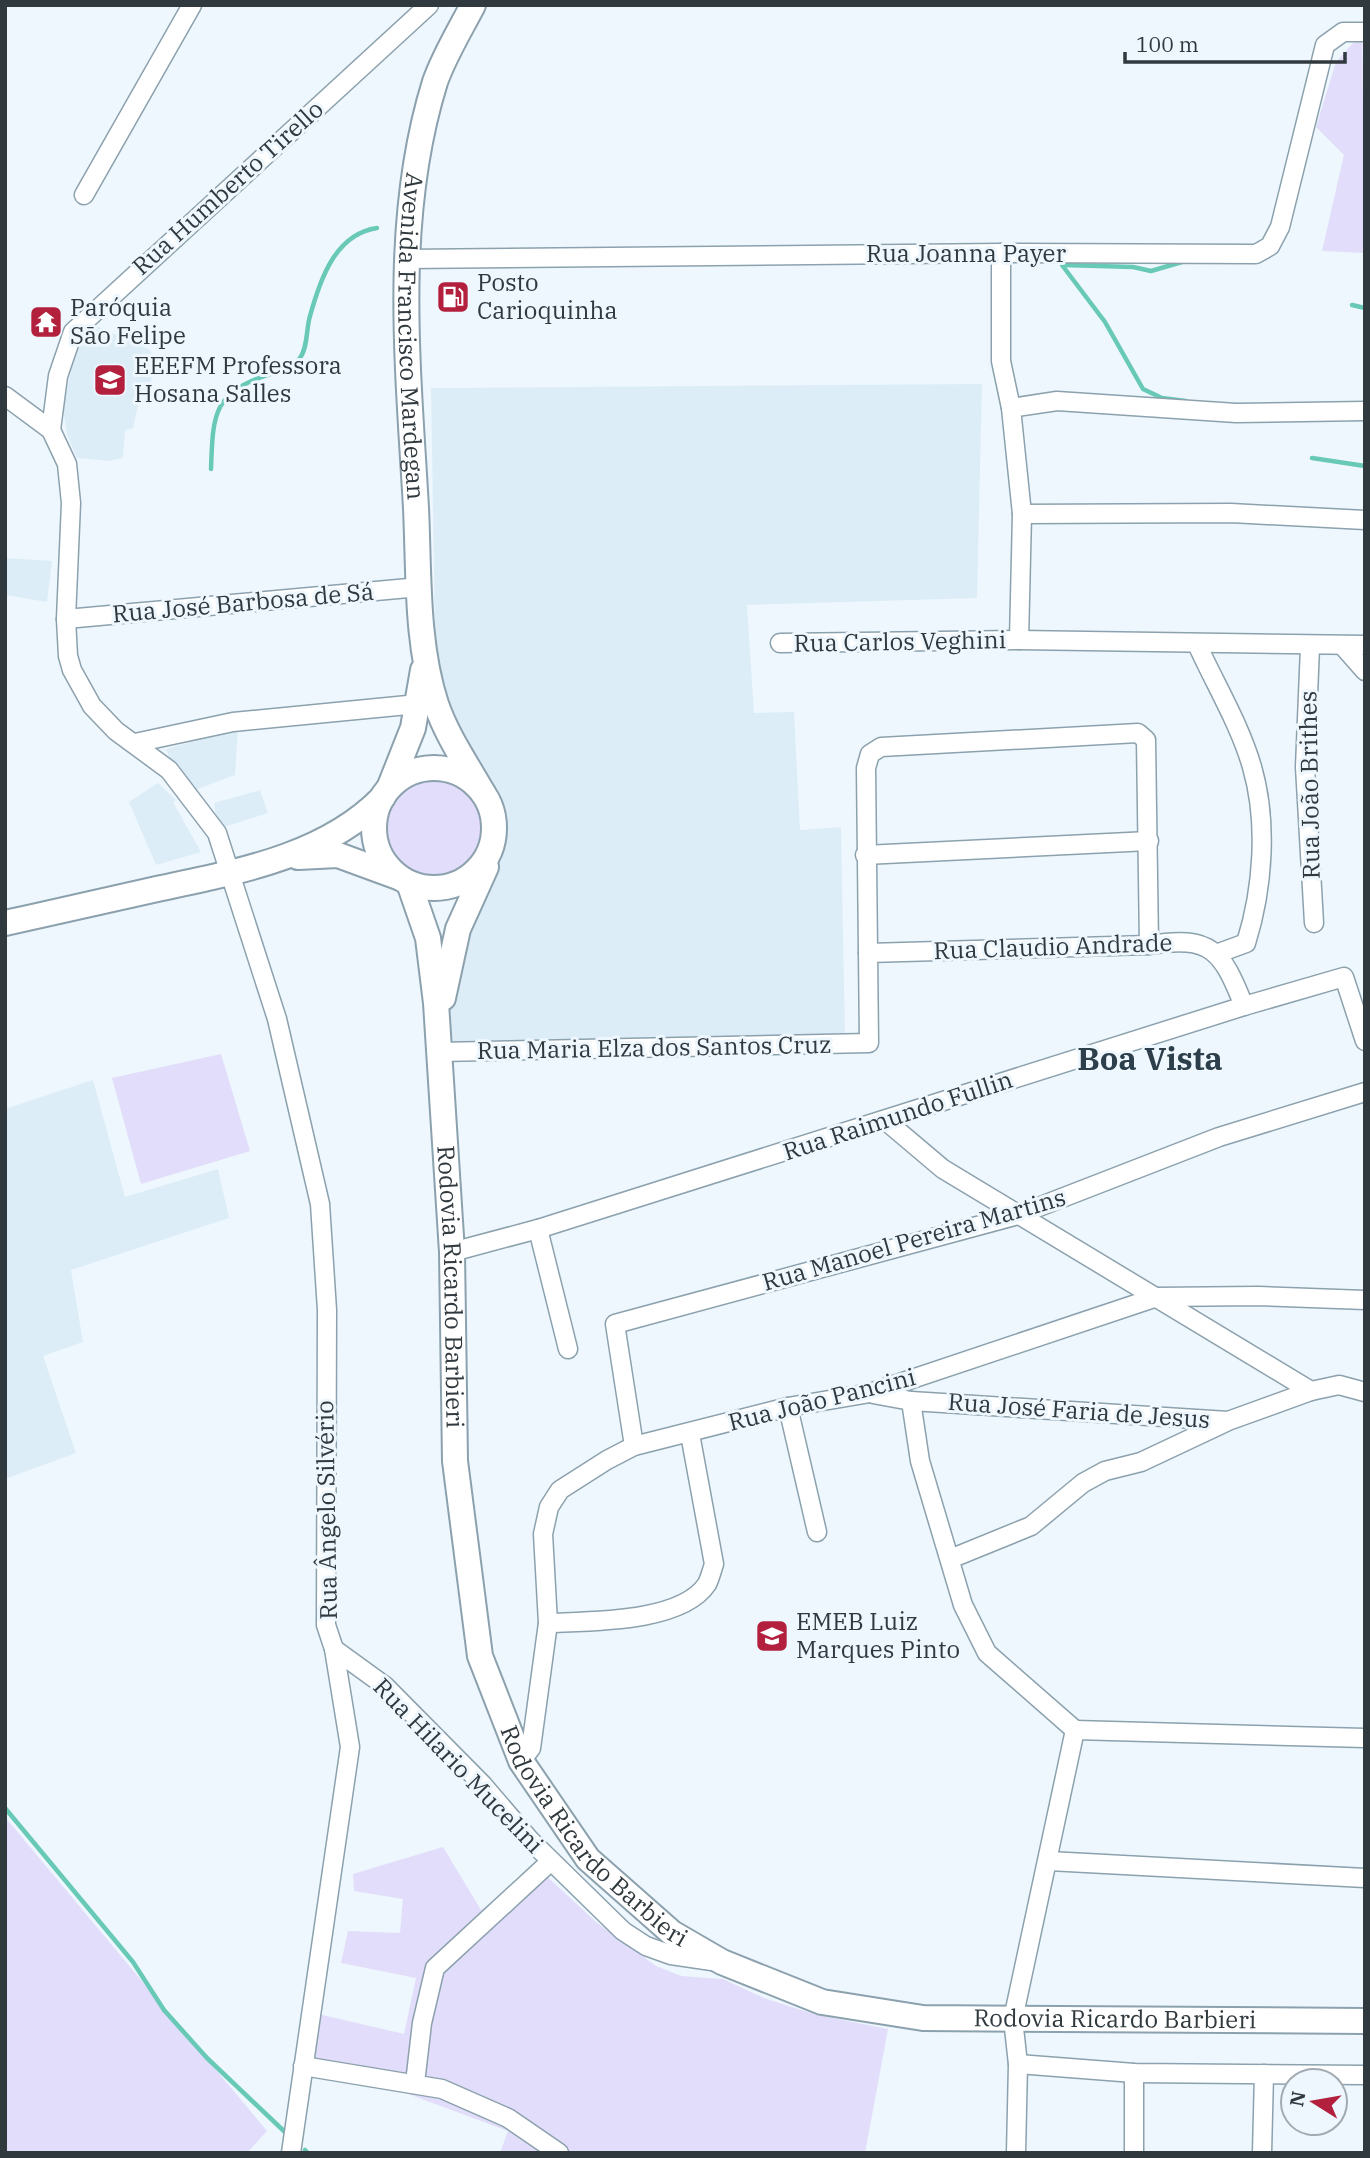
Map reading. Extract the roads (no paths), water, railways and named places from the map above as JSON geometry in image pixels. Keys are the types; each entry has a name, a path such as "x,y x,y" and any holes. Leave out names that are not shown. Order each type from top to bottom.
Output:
{"main road":[{"name":"Avenida Francisco Mardegan","path":"472,5 436,80 411,182 407,259 407,355 424,638 436,704 454,746 483,793"},
{"name":"Avenida Francisco Mardegan","path":"386,792 402,761 418,705 424,638"},
{"path":"5,923 232,872 273,860 337,834 367,813 386,792 409,773 444,768 466,776 483,793 493,814 491,848 486,867 458,929 439,1045"},
{"path":"386,792 375,818 375,841 384,861 405,880 428,938 439,1045"},
{"path":"273,860 338,855 430,888 452,886 480,867 491,848"},
{"name":"Rodovia Ricardo Barbieri","path":"439,1045 452,1252 455,1461 480,1656 521,1761 588,1859 672,1933 722,1962 822,2002 923,2018 1365,2021"}],"street":[{"path":"84,195 192,5"},
{"name":"Rua Humberto Tirello","path":"51,430 58,376 73,332 429,5"},
{"name":"Rua Joanna Payer","path":"407,259 1001,253 1256,254 1270,246 1280,227 1325,45 1343,32 1365,32"},
{"path":"1001,253 1001,361 1011,408 1022,514 1019,640"},
{"path":"5,396 51,430"},
{"path":"1011,408 1057,401 1236,413 1365,411"},
{"name":"Rua Ângelo Silvério","path":"51,430 67,464 71,503 66,619 68,656 80,687 116,730 169,770 204,812 217,834 232,872 277,1019 320,1204 327,1310 326,1625 334,1648 350,1746 290,2153"},
{"path":"1022,514 1231,513 1365,520"},
{"name":"Rua José Barbosa de Sá","path":"66,619 420,587"},
{"name":"Rua Carlos Veghini","path":"780,643 1019,640 1310,647 1365,645"},
{"path":"1197,644 1252,766 1261,811 1257,888 1253,920 1246,943 1216,954"},
{"path":"1343,646 1365,671"},
{"name":"Rua João Brithes","path":"1310,647 1305,767 1314,923"},
{"path":"135,743 233,722 418,705"},
{"path":"869,953 865,855 866,768 870,754 881,747 1138,733 1146,740 1149,945"},
{"path":"865,855 1149,841"},
{"name":"Rua Claudio Andrade","path":"869,953 1149,945 1175,941 1199,944 1216,954"},
{"name":"Rua Maria Elza dos Santos Cruz","path":"439,1045 869,1043 869,953"},
{"path":"1216,954 1228,964 1244,1006"},
{"name":"Rua Raimundo Fullin","path":"452,1252 538,1229 1244,1006 1345,977 1365,1041"},
{"name":"Rua Manoel Pereira Martins","path":"634,1446 615,1324 1018,1214 1219,1137 1365,1092"},
{"path":"885,1120 943,1169 1311,1391"},
{"path":"538,1229 568,1349"},
{"name":"Rua João Pancini","path":"521,1761 531,1748 548,1623 543,1534 549,1507 560,1490 576,1476 634,1446 690,1434 788,1407 870,1393 1157,1297 1258,1296 1365,1300"},
{"name":"Rua José Faria de Jesus","path":"870,1393 911,1401 1228,1421 1311,1391 1339,1385 1365,1392"},
{"path":"911,1401 920,1461 963,1605 987,1653 1075,1730 1365,1738"},
{"path":"788,1407 817,1532"},
{"path":"950,1559 1031,1526 1083,1483 1105,1471 1141,1462 1228,1421"},
{"path":"548,1623 661,1613 696,1595 707,1584 714,1564 690,1434"},
{"name":"Rua Hilario Mucelini","path":"334,1648 385,1686 483,1785 551,1861 622,1931 646,1946 671,1955 722,1962"},
{"path":"1016,2153 1018,2064 1013,2019 1075,1730"},
{"path":"415,2083 422,2023 435,1968 551,1861"},
{"path":"1049,1861 1365,1878"},
{"path":"1018,2064 1134,2073 1365,2075"},
{"path":"303,2066 442,2089 508,2118 559,2153"},
{"path":"1134,2073 1134,2153"},
{"path":"1262,2153 1264,2074"}],"waterway":[{"path":"211,469 213,433 220,407 238,388 288,368 297,361 303,354 319,288 332,261 350,239 377,228"},
{"path":"1063,265 1133,267 1151,271 1182,262"},
{"path":"1062,265 1105,322 1143,389 1162,398 1186,401"},
{"path":"1352,305 1365,308"},
{"path":"1312,458 1365,466"},
{"path":"5,1808 133,1962 164,2010 207,2058 287,2134"},
{"path":"305,2150 308,2153"}],"place":[{"name":"Posto Carioquinha","path":"453,297"},
{"name":"Paróquia São Felipe","path":"46,322"},
{"name":"EEEFM Professora Hosana Salles","path":"110,380"},
{"name":"EMEB Luiz Marques Pinto","path":"772,1636"}],"district":[{"name":"Boa Vista","path":"1150,1059"}]}
